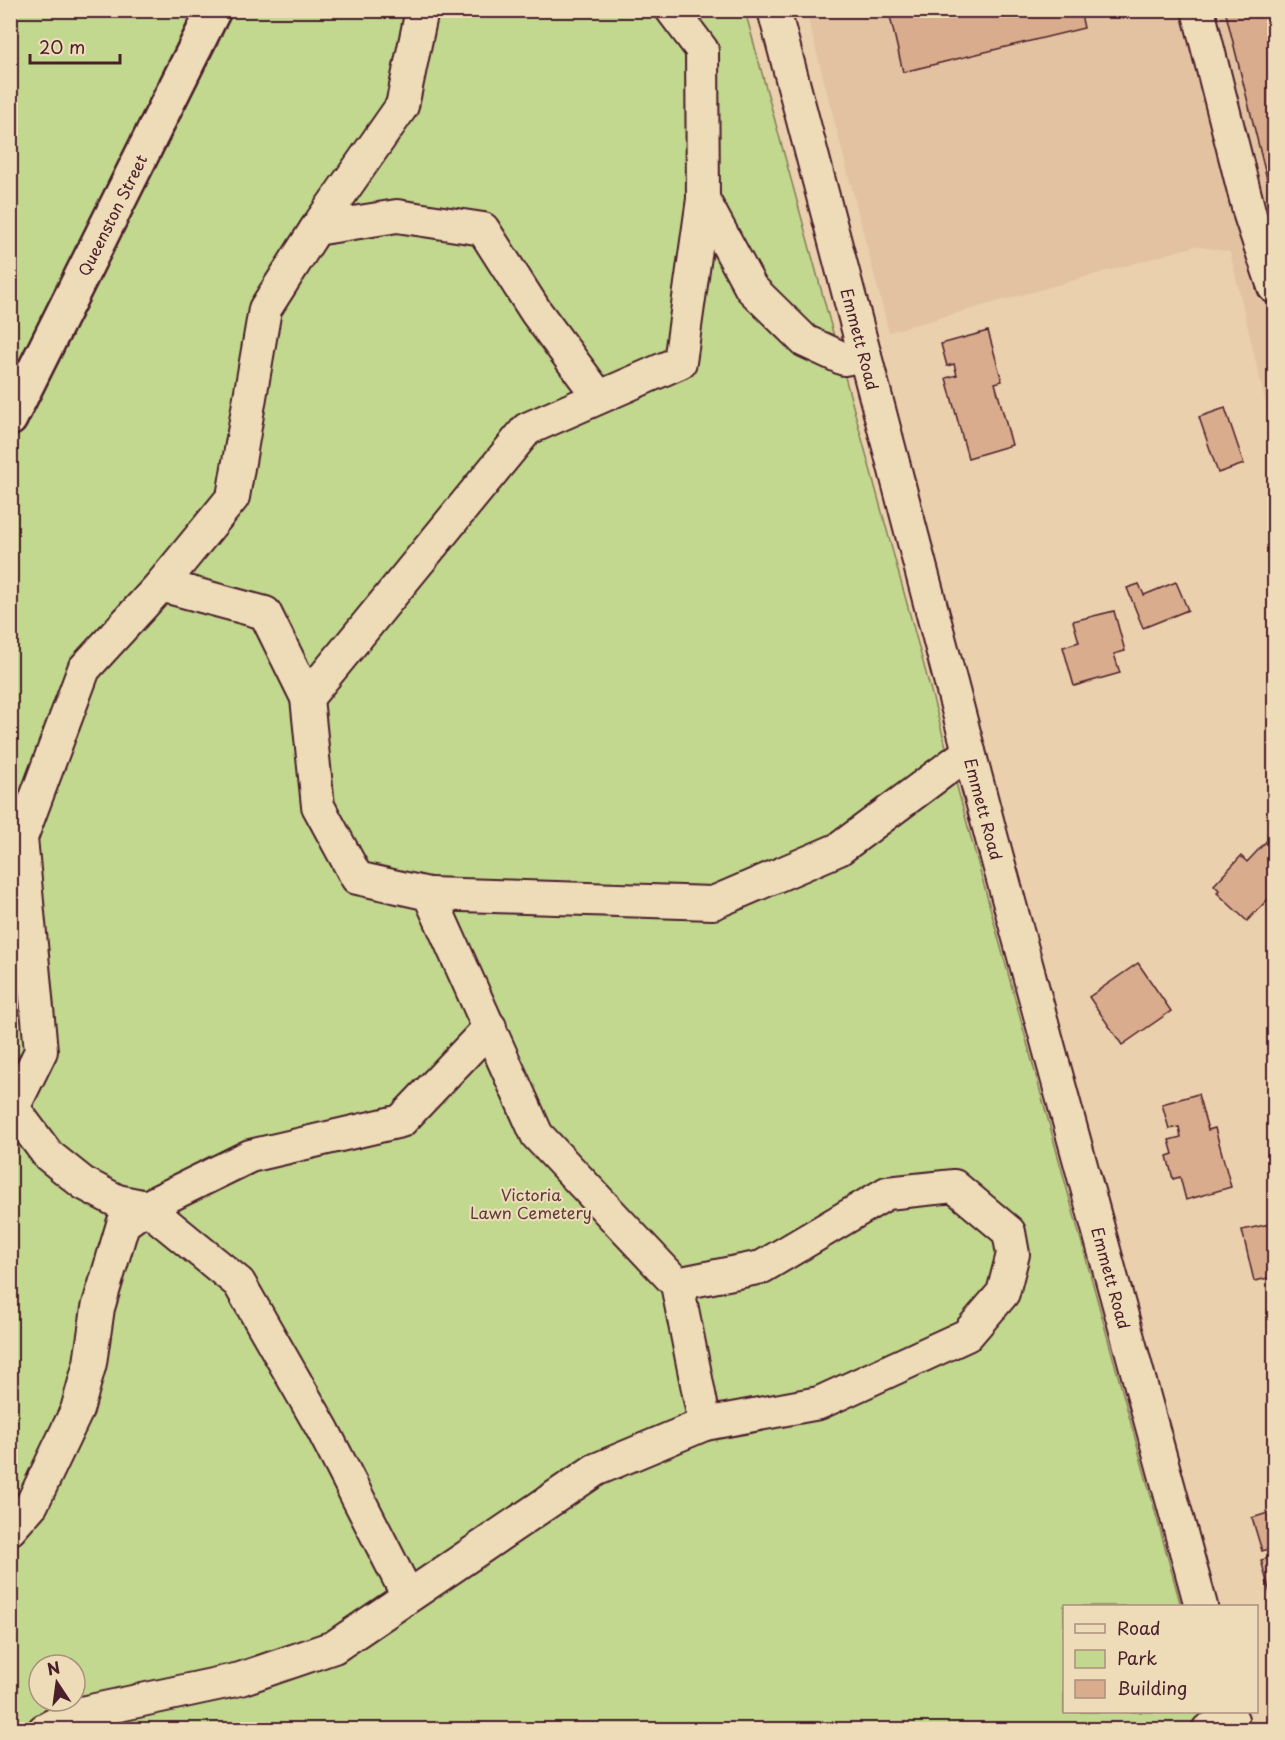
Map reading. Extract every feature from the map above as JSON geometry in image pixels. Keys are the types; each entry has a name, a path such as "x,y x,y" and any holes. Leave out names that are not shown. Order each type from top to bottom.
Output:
{"main road":[{"name":"Queenston Street","path":"10,419 214,10"}],"street":[{"path":"408,1596 324,1430 239,1283 146,1207 117,1201 84,1183 48,1155 12,1108 41,1052 21,838 84,669 161,585 232,497 265,309 316,229 402,106 422,10"},
{"path":"307,698 527,429 680,362 703,199 702,50 672,10"},
{"name":"Emmett Road","path":"774,10 969,752 1201,1605"},
{"path":"1198,10 1250,215 1275,287"},
{"path":"703,199 751,288 805,341 844,359 865,355"},
{"path":"316,229 397,216 483,229 536,312 599,397"},
{"path":"161,585 265,613 307,698 318,806 357,879 429,894 713,903 839,849 969,752"},
{"path":"429,894 537,1135 677,1284 705,1424"},
{"path":"10,1529 32,1504 77,1410 90,1364 98,1308 123,1224 146,1207 250,1156 401,1121 490,1027"},
{"path":"44,1730 72,1715 240,1679 334,1647 595,1470 705,1424 819,1403 967,1335 1003,1293 1013,1254 1009,1232 954,1186 887,1194 762,1267 677,1284"}],"shaded area":[{"path":"806,11 1274,11 1274,438 1230,252 1196,246 889,332"}],"green space":[{"name":"Victoria Lawn Cemetery","path":"11,11 745,11 1181,1605 1063,1605 1063,1713 1209,1713 1214,1729 11,1730"}],"building":[{"path":"897,10 1080,10 1084,28 903,72 889,12"},
{"path":"1225,10 1274,10 1274,207"},
{"path":"988,331 1002,381 995,383 1012,445 968,458 946,378 957,375 954,364 947,366 941,344"},
{"path":"1225,408 1244,464 1218,473 1199,417"},
{"path":"1176,582 1188,610 1143,628 1127,588 1139,584 1144,595"},
{"path":"1114,611 1125,651 1114,654 1120,673 1074,686 1063,647 1079,642 1073,621"},
{"path":"1274,833 1274,893 1247,921 1217,893 1219,890 1214,885 1241,856 1247,862"},
{"path":"1138,963 1171,1011 1122,1045 1089,997"},
{"path":"1198,1094 1208,1130 1215,1128 1231,1187 1186,1200 1180,1177 1173,1179 1167,1156 1173,1154 1169,1140 1181,1137 1179,1127 1169,1129 1162,1104"},
{"path":"1274,1223 1274,1277 1254,1281 1242,1230"},
{"path":"1274,1511 1274,1547 1262,1551 1252,1518"},
{"path":"1274,1557 1274,1592 1270,1593 1261,1560"}]}
